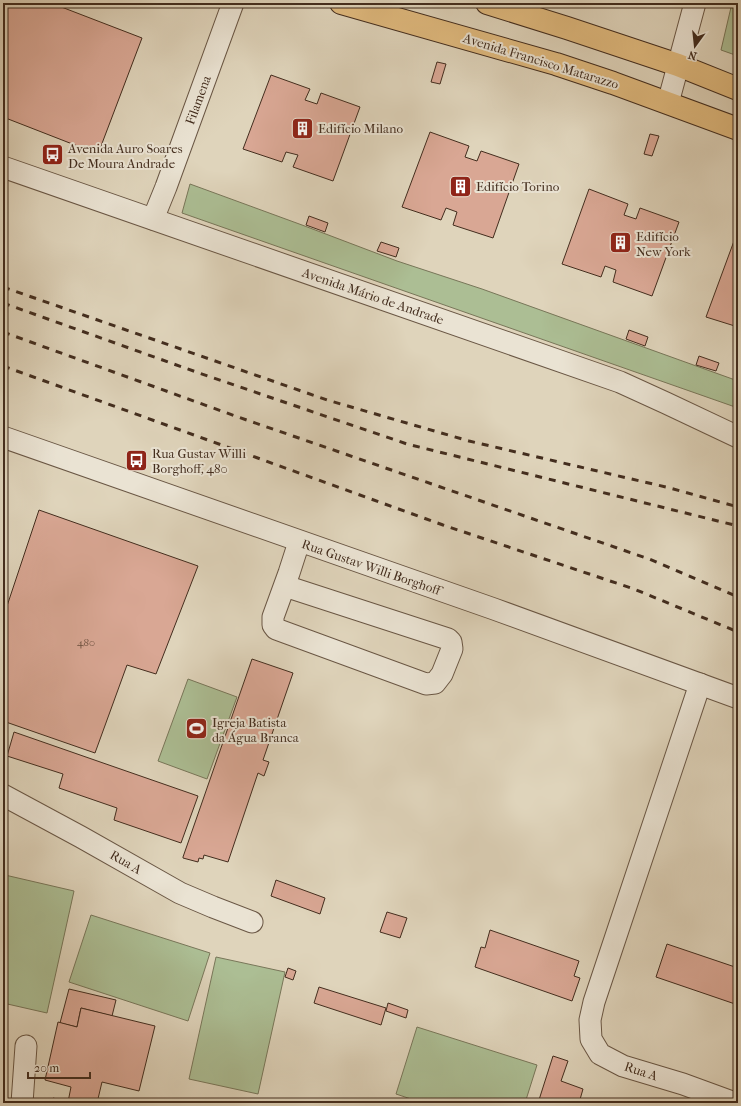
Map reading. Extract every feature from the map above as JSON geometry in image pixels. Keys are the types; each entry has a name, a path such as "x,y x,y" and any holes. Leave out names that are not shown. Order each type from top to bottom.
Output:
{"main road":[{"name":"Avenida Francisco Matarazzo","path":"341,3 556,64 613,83 738,129"},
{"path":"487,3 678,65 738,89"}],"street":[{"name":"Filamena","path":"153,219 233,3"},
{"path":"668,103 695,3"},
{"name":"Avenida Mário de Andrade","path":"3,167 620,382 738,438"},
{"name":"Rua Gustav Willi Borghoff","path":"3,437 501,612 738,698"},
{"path":"285,586 448,639 451,642 452,649 442,674 435,683 426,684 276,629 273,625 273,617 300,542"},
{"name":"Rua A","path":"700,684 594,1002 590,1020 591,1039 600,1054 623,1066 683,1084 735,1103"},
{"name":"Rua A","path":"3,795 180,893 252,922"},
{"path":"22,1103 26,1046"}],"green space":[{"path":"732,3 738,3 738,56 721,50"},
{"path":"190,184 397,261 482,289 738,381 738,408 182,213"},
{"name":"Igreja Batista da Água Branca","path":"188,679 237,697 207,779 158,761"},
{"path":"5,875 74,891 47,1013 3,1003 3,882"},
{"path":"91,915 210,953 188,1021 69,982"},
{"path":"216,957 285,972 258,1094 189,1079"},
{"path":"417,1027 537,1065 525,1103 423,1103 396,1094"}],"building":[{"path":"3,3 51,3 142,38 98,154 3,117"},
{"path":"437,62 446,64 440,84 431,82"},
{"name":"Edifício Milano","path":"271,75 310,89 305,100 317,104 321,93 360,107 333,181 293,167 298,155 286,152 282,162 243,149"},
{"name":"Edifício Torino","path":"430,132 469,146 465,157 477,161 481,151 519,164 493,238 453,225 457,212 446,208 441,220 402,207"},
{"path":"650,134 659,136 652,156 644,154"},
{"name":"Edifício New York","path":"589,189 628,204 624,215 636,219 640,208 679,222 652,296 613,282 616,270 605,266 601,277 562,264"},
{"path":"309,216 328,223 325,232 306,225"},
{"path":"734,241 738,243 738,327 706,317"},
{"path":"381,242 399,248 396,257 377,251"},
{"path":"629,330 648,337 645,346 626,339"},
{"path":"699,356 719,363 716,371 696,365"},
{"path":"39,510 198,566 156,674 127,665 95,753 3,721 3,618"},
{"path":"252,659 293,673 263,760 269,762 264,776 258,773 228,862 204,855 203,859 199,858 198,862 183,858 183,857"},
{"path":"14,732 198,796 181,843 114,820 117,808 59,788 63,774 7,756"},
{"path":"276,880 325,898 320,914 271,896"},
{"path":"387,912 407,918 400,938 380,932"},
{"path":"490,930 579,961 574,976 580,978 572,1001 475,967 481,947 485,948"},
{"path":"667,944 738,968 738,1005 656,977"},
{"path":"288,968 296,971 293,980 285,977"},
{"path":"319,987 386,1008 381,1025 314,1003"},
{"path":"69,989 116,1000 112,1016 81,1008 77,1027 60,1023"},
{"path":"388,1003 408,1010 406,1018 386,1011"},
{"path":"81,1008 155,1026 139,1091 102,1082 97,1103 71,1103 68,1102 71,1087 45,1080 58,1022 77,1027"},
{"path":"553,1056 568,1061 561,1081 583,1089 579,1103 538,1103"},
{"path":"53,1098 68,1102 71,1103 52,1103"}],"railway":[{"path":"3,287 327,400 469,441 670,488 738,507"},
{"path":"3,303 199,373 407,444 738,526"},
{"path":"3,332 238,417 649,559 738,597"},
{"path":"3,366 443,525 634,589 738,632"}],"place":[{"name":"Edifício Milano","path":"302,128"},
{"name":"Avenida Auro Soares De Moura Andrade","path":"52,155"},
{"name":"Edifício Torino","path":"461,186"},
{"name":"Edifício New York","path":"620,243"},
{"name":"Rua Gustav Willi Borghoff, 480","path":"136,460"},
{"name":"Igreja Batista da Água Branca","path":"197,729"}]}
